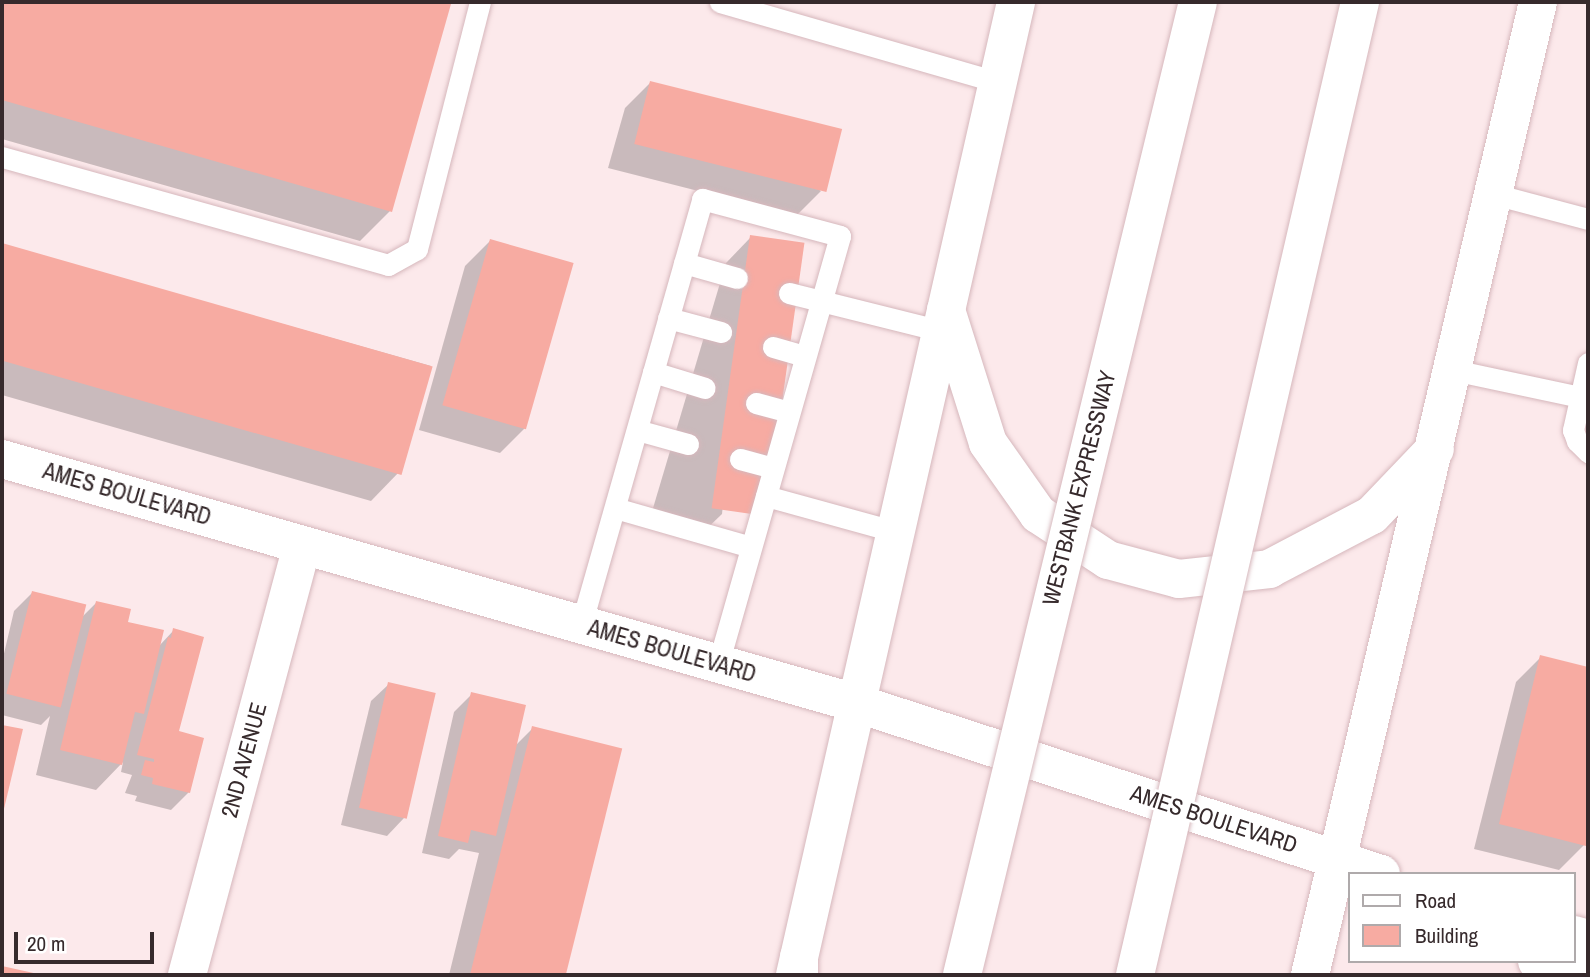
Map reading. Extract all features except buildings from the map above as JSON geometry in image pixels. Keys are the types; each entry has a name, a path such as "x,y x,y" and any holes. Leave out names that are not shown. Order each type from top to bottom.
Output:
{"main road":[{"path":"797,969 1016,2"},
{"name":"WESTBANK EXPRESSWAY","path":"962,975 1198,2"},
{"path":"1135,975 1360,2"},
{"path":"1350,867 1435,448 1538,2"},
{"path":"943,319 988,443 1038,514 1108,560 1179,579 1269,569 1372,515 1435,448"},
{"name":"AMES BOULEVARD","path":"2,459 859,704 1350,867 1372,872"},
{"name":"2ND AVENUE","path":"187,975 302,544"},
{"path":"1310,975 1348,872"},
{"path":"1544,963 1588,975"}],"lane":[{"path":"2,157 388,265 417,249 480,2"},
{"path":"720,2 997,82"},
{"path":"1494,194 1588,219"},
{"path":"581,625 702,199 840,236 718,664"},
{"path":"684,263 737,278"},
{"path":"789,293 820,301 943,319"},
{"path":"668,318 721,332"},
{"path":"773,347 805,356"},
{"path":"1588,363 1573,430 1577,442 1588,452"},
{"path":"1453,370 1580,397"},
{"path":"653,372 705,388"},
{"path":"756,403 789,412"},
{"path":"636,430 688,444"},
{"path":"740,459 773,468"},
{"path":"766,496 897,532"},
{"path":"615,508 751,547"}]}
